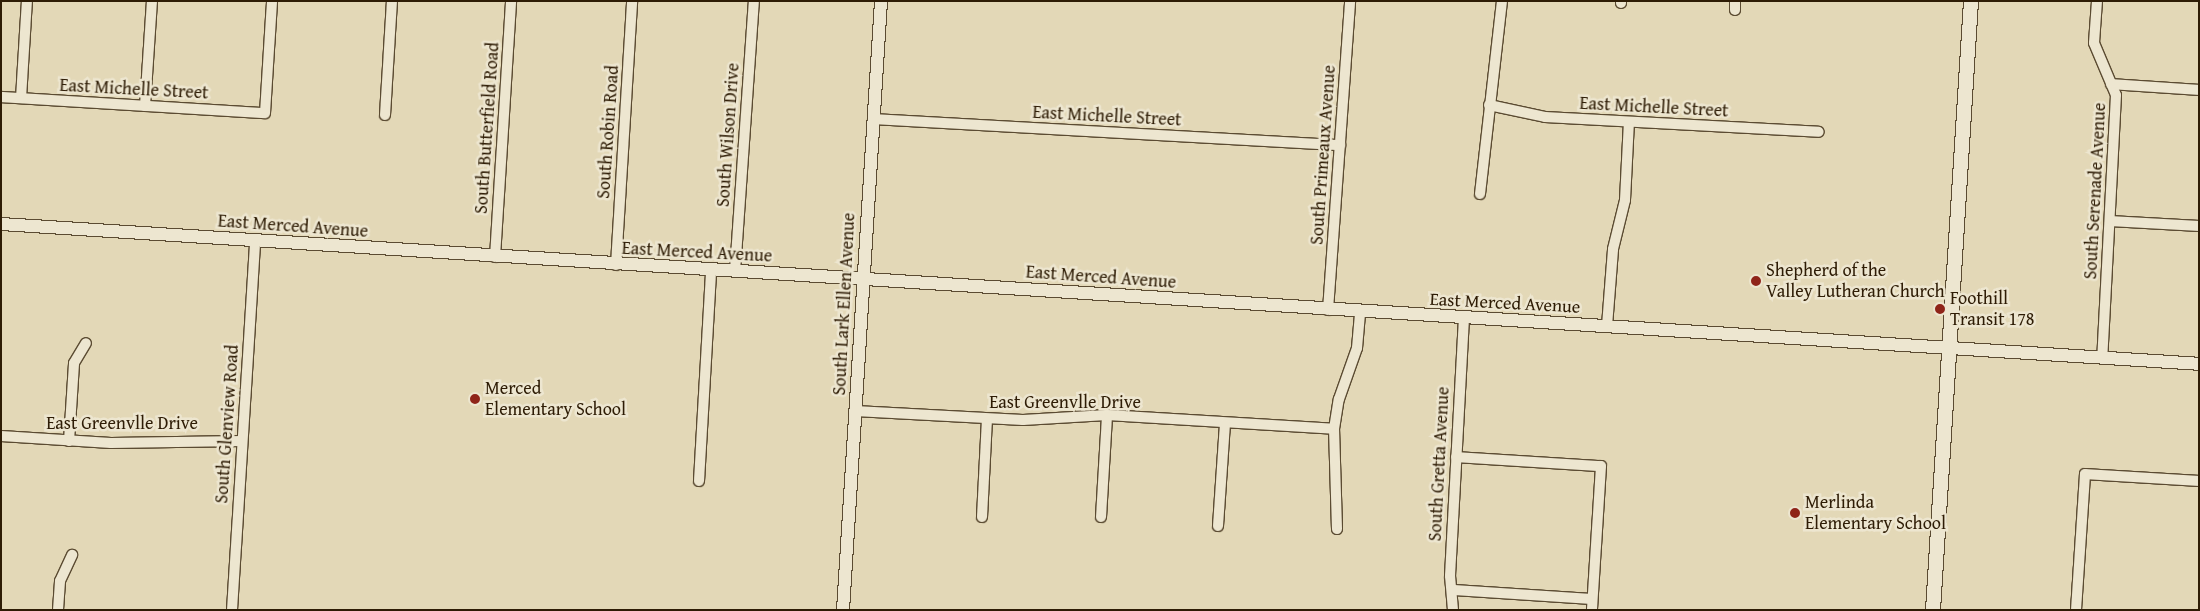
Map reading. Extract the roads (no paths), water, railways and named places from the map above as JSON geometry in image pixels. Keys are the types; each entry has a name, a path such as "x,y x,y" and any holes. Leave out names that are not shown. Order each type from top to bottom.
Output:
{"main road":[{"path":"1933,610 1971,1"}],"street":[{"path":"21,98 27,1"},
{"path":"145,106 152,1"},
{"name":"East Michelle Street","path":"1,97 265,113 272,1"},
{"path":"385,115 392,1"},
{"name":"South Butterfield Road","path":"495,257 511,1"},
{"name":"South Robin Road","path":"616,265 632,1"},
{"name":"South Wilson Drive","path":"735,271 754,1"},
{"name":"South Lark Ellen Avenue","path":"843,610 856,411 862,279 882,1"},
{"name":"South Primeaux Avenue","path":"1328,310 1350,1"},
{"path":"1480,194 1489,105 1499,50 1502,1"},
{"name":"South Serenade Avenue","path":"2097,1 2094,43 2116,95 2102,358"},
{"path":"2111,84 2199,90"},
{"name":"East Michelle Street","path":"1489,105 1546,117 1818,132"},
{"name":"East Michelle Street","path":"873,119 1340,145"},
{"path":"1607,326 1613,249 1624,200 1629,122"},
{"path":"2110,221 2199,226"},
{"name":"East Merced Avenue","path":"1,224 616,265 2199,364"},
{"name":"South Glenview Road","path":"232,610 255,241"},
{"path":"699,482 711,270"},
{"path":"1337,530 1334,429 1339,399 1357,348 1360,312"},
{"name":"South Gretta Avenue","path":"1453,610 1454,590 1450,576 1464,319"},
{"path":"69,441 74,363 86,343"},
{"name":"East Greenvlle Drive","path":"856,411 987,419 1107,415 1225,424 1334,429"},
{"path":"1101,517 1107,415"},
{"path":"982,517 987,419"},
{"path":"1218,526 1225,424"},
{"name":"East Greenvlle Drive","path":"1,436 69,441 242,441"},
{"path":"1456,457 1602,466 1592,610"},
{"path":"2076,610 2085,474 2199,481"},
{"path":"58,610 60,581 72,555"},
{"path":"1454,590 1592,599"}],"place":[{"name":"Shepherd of the Valley Lutheran Church","path":"1756,281"},
{"name":"Foothill Transit 178","path":"1940,309"},
{"name":"Merced Elementary School","path":"475,399"},
{"name":"Merlinda Elementary School","path":"1795,513"}]}
